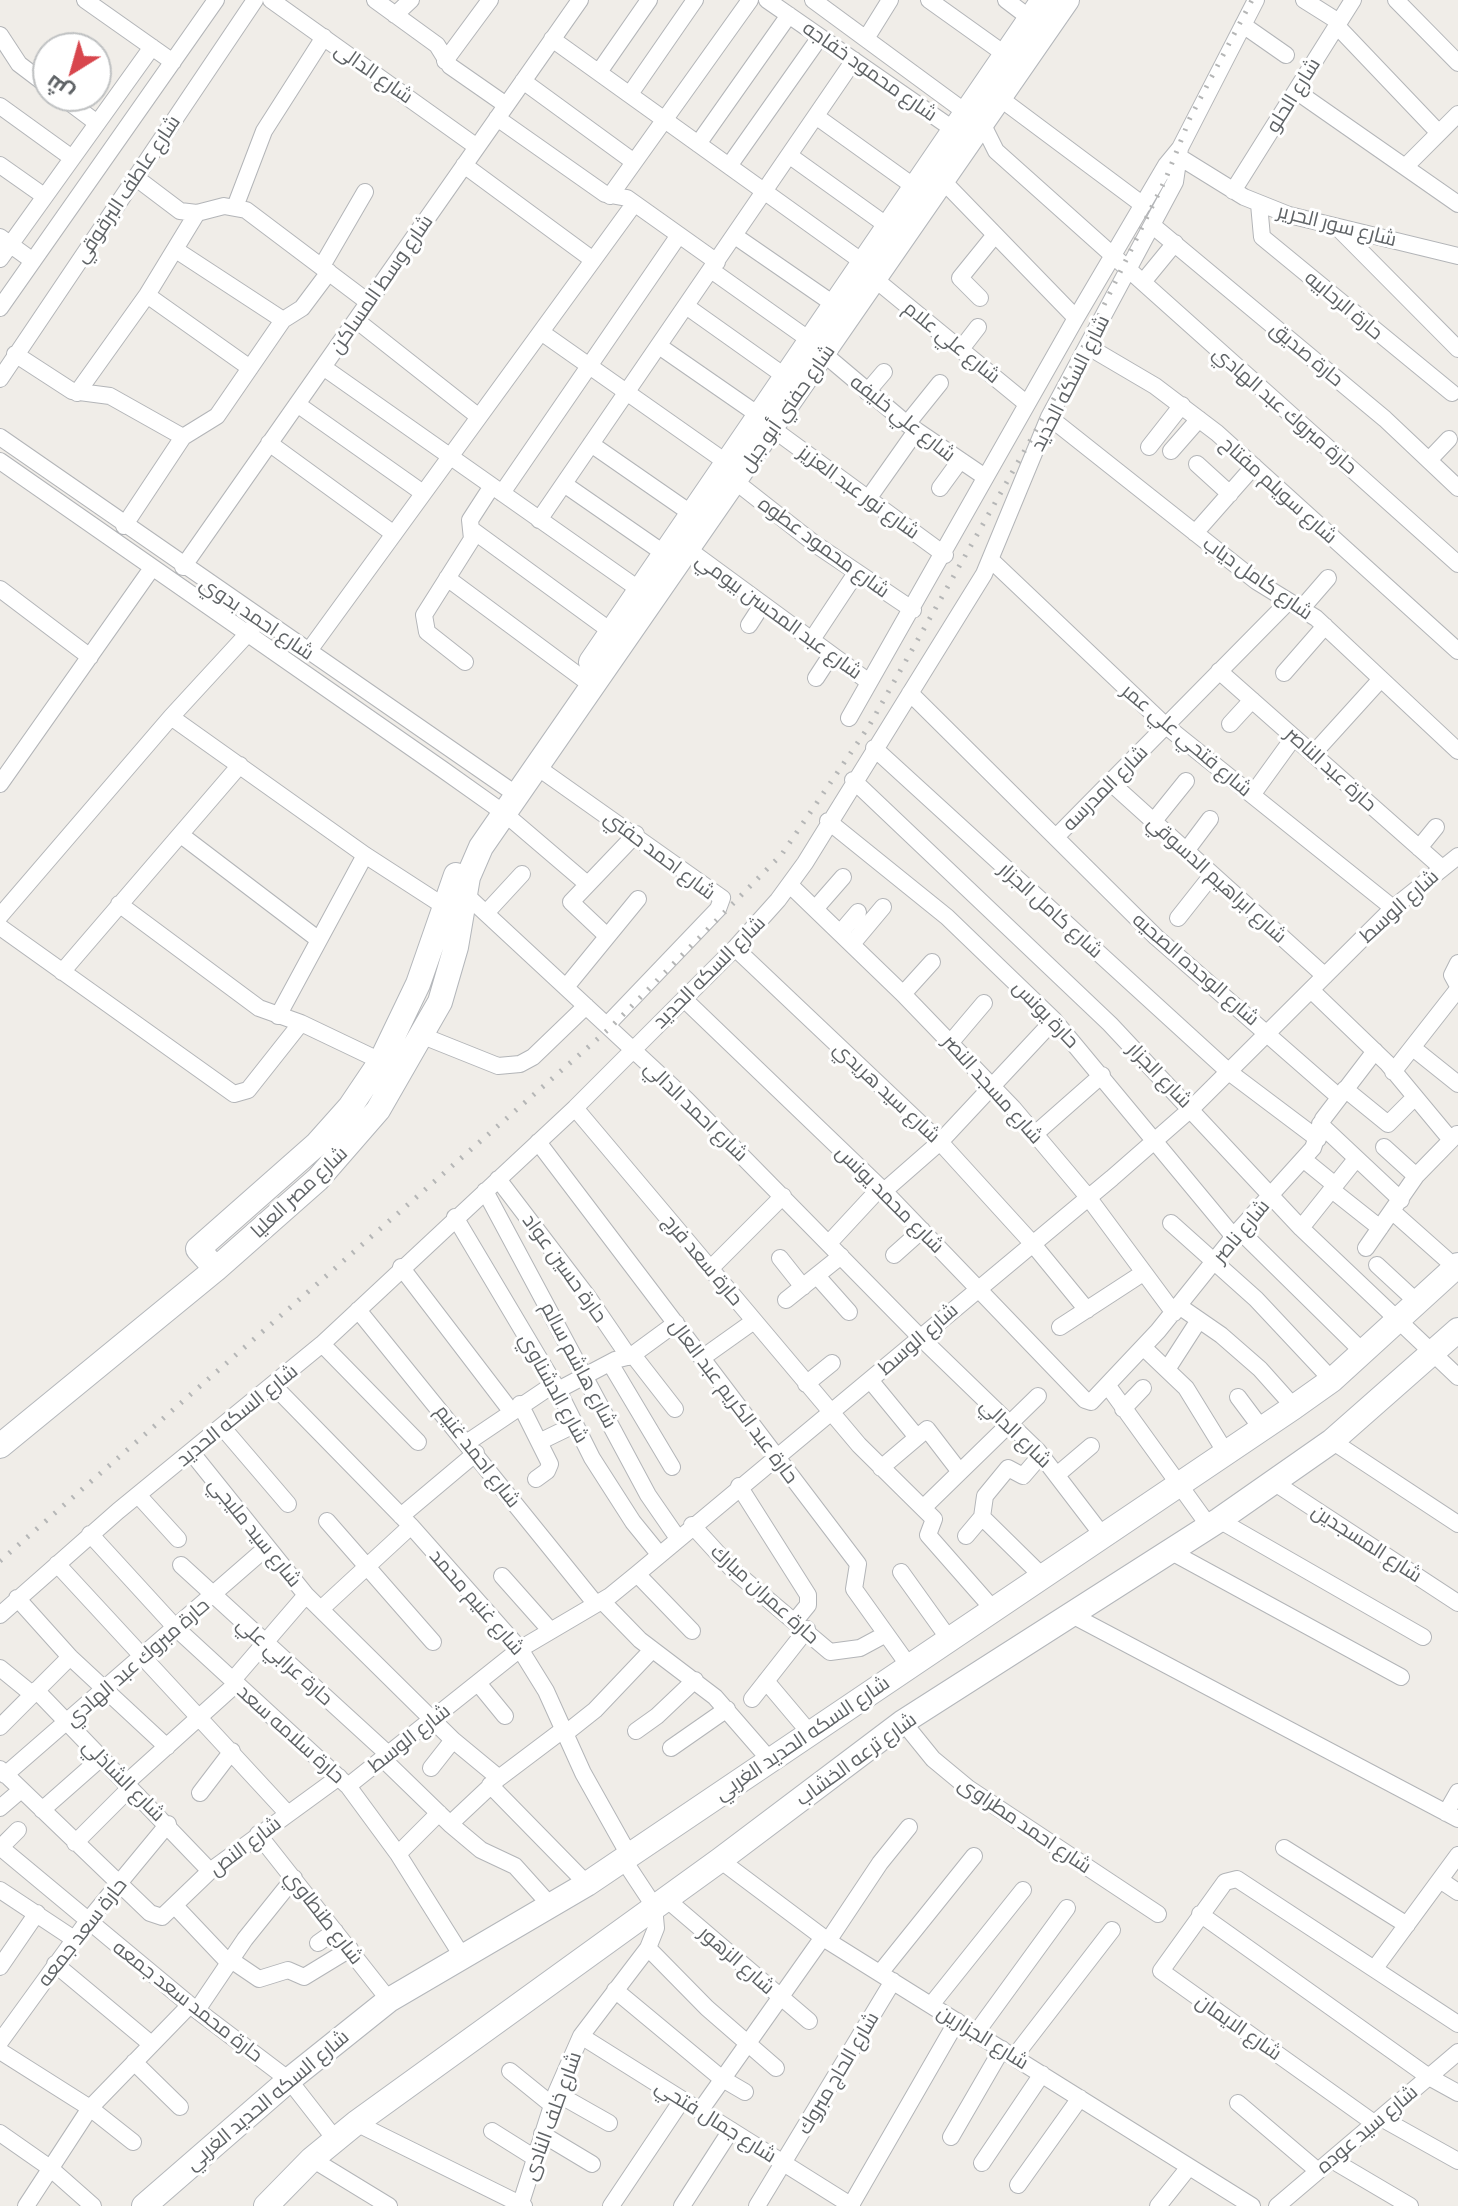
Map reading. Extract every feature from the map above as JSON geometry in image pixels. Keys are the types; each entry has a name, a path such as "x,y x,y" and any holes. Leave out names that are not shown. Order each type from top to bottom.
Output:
{"street":[{"path":"85,0 173,62"},
{"name":"شارع عاطف البرقوقي","path":"0,308 216,0"},
{"name":"شارع عاطف البرقوقي","path":"0,379 255,0"},
{"name":"شارع الدالى","path":"271,0 477,147"},
{"name":"شارع علي خليفه","path":"375,0 437,45 445,61 502,111 610,196 621,196 679,235 911,428 985,477"},
{"path":"395,15 411,0"},
{"path":"445,61 490,0"},
{"name":"شارع وسط المساكن","path":"183,567 580,0"},
{"path":"599,72 649,0"},
{"path":"630,94 695,0"},
{"path":"610,196 750,0"},
{"name":"شارع محمود خفاجه","path":"767,0 854,60 969,127"},
{"name":"شارع محمود خفاجه","path":"813,0 832,5 969,127"},
{"path":"867,37 890,0"},
{"path":"929,0 1006,55"},
{"path":"1006,0 1037,9"},
{"name":"شارع حفني أبو جبل","path":"766,422 786,377 818,348 835,305 870,271 889,227 916,188 969,127 1001,99 1067,0"},
{"name":"شارع السكه الحديد","path":"849,718 945,555 985,477 1076,318 1143,205 1181,153 1256,0"},
{"path":"1304,0 1338,24 1439,133"},
{"name":"شارع الحلو","path":"1233,191 1353,0"},
{"path":"1396,0 1458,63"},
{"name":"شارع حفني أبو جبل","path":"505,800 735,473 766,422 870,271 944,182 1006,55 1037,9"},
{"path":"698,144 789,15"},
{"path":"1243,25 1286,55"},
{"path":"235,207 264,131 324,37"},
{"path":"729,166 820,37"},
{"name":"شارع علي علام","path":"552,39 765,191 870,271 1027,404"},
{"path":"2,45 32,74"},
{"path":"0,259 5,240 44,196 152,47"},
{"path":"539,520 854,60"},
{"path":"523,81 634,162"},
{"path":"1296,91 1458,204"},
{"path":"1001,99 1143,205"},
{"path":"0,106 72,158"},
{"path":"82,112 97,123"},
{"path":"1405,167 1458,114"},
{"path":"817,117 916,188"},
{"name":"حارة مبروك عبد الهادي","path":"969,127 1458,564"},
{"name":"شارع السكه الحديد","path":"0,1615 90,1534 322,1344 401,1267 575,1108 735,948 790,885 991,560 1049,417 1175,182 1181,153"},
{"name":"شارع سور الحرير","path":"1181,153 1233,191 1259,204 1338,228 1458,256"},
{"path":"790,156 889,227"},
{"path":"0,165 44,196"},
{"path":"464,165 593,260"},
{"path":"135,177 180,211 197,213 213,207 235,207 255,216 368,302"},
{"path":"944,182 1076,318"},
{"path":"124,526 183,437 217,416 283,320 302,308 365,192"},
{"path":"308,652 634,204"},
{"name":"حارة الرحابيه","path":"1259,204 1262,237 1452,393"},
{"path":"77,393 147,295 197,213"},
{"name":"حارة صديق","path":"1152,225 1430,459 1458,488"},
{"path":"1338,228 1455,341"},
{"path":"465,662 433,638 424,623 428,606 472,539 472,515 497,490 589,366 679,235"},
{"path":"735,236 835,305"},
{"path":"980,298 960,278 994,236"},
{"path":"5,240 33,261"},
{"path":"1143,282 1175,243"},
{"path":"176,250 283,320"},
{"path":"147,295 250,368"},
{"path":"686,306 786,377"},
{"path":"356,320 479,417"},
{"path":"961,349 978,327"},
{"name":"شارع محمود عطوه","path":"541,332 735,473 856,573 913,610"},
{"name":"شارع نور عبد العزيز","path":"659,346 945,555"},
{"name":"شارع سويلم مفتاح","path":"1087,346 1182,405 1458,651"},
{"path":"15,354 77,393 110,396 183,437"},
{"path":"323,367 640,590"},
{"path":"867,392 884,372"},
{"path":"868,499 940,383"},
{"path":"297,404 423,493"},
{"path":"1149,447 1182,405"},
{"name":"شارع كامل دياب","path":"1049,417 1195,533 1325,626 1458,751"},
{"path":"1171,451 1199,419"},
{"name":"شارع احمد بدوي","path":"0,437 308,652 505,800"},
{"path":"1430,459 1449,439"},
{"path":"269,443 394,534"},
{"path":"591,444 692,514"},
{"name":"شارع احمد بدوي","path":"0,461 247,635 505,800"},
{"path":"940,488 959,462"},
{"path":"1197,464 1230,494"},
{"path":"1195,533 1254,466"},
{"name":"شارع حفني أبو جبل","path":"505,800 537,767 588,682 612,632 640,590 677,552 692,514 735,473"},
{"name":"شارع عبد المحسن بيومي","path":"564,484 762,605 869,682"},
{"path":"471,529 612,632"},
{"name":"شارع فتحي علي عمر","path":"991,560 1166,726 1393,908"},
{"path":"0,784 152,568"},
{"path":"811,641 856,573"},
{"path":"447,578 588,682"},
{"name":"شارع المدرسه","path":"1056,837 1219,671 1328,578"},
{"path":"0,589 90,657"},
{"path":"749,625 762,605"},
{"path":"0,916 171,717 261,620"},
{"path":"1284,673 1325,626"},
{"path":"816,678 831,655"},
{"name":"حارة عبد الناصر","path":"1219,671 1442,868"},
{"path":"1313,754 1381,679"},
{"name":"شارع الوحده الصحيه","path":"910,693 1156,937 1342,1093 1388,1124 1414,1098"},
{"path":"1230,724 1252,700"},
{"name":"شارع احمد الدالي","path":"171,717 365,855 455,905 486,913 633,1049 783,1196 920,1337"},
{"path":"1252,795 1294,737"},
{"name":"شارع كامل الجزار","path":"874,748 1229,1072 1356,1159 1397,1206 1457,1266"},
{"path":"62,972 240,765"},
{"name":"شارع احمد حفني","path":"537,767 717,893 722,904 607,1025"},
{"name":"شارع الجزار","path":"853,780 984,901 1192,1108 1301,1228 1458,1377"},
{"path":"1153,822 1186,781"},
{"name":"شارع ابراهيم الدسوقي","path":"1110,782 1325,976"},
{"path":"505,800 586,883"},
{"name":"شارع مصر العليا","path":"216,1269 198,1249 317,1144 423,1036 449,976 455,905 468,846 505,800"},
{"path":"1186,851 1210,819"},
{"name":"حارة يونس","path":"828,821 947,917 1054,1020 1236,1234 1363,1352"},
{"path":"1419,848 1436,827"},
{"path":"607,936 571,904 586,883 636,834"},
{"path":"181,835 319,940"},
{"path":"278,1016 365,855"},
{"name":"شارع الوسط","path":"344,1782 386,1757 520,1649 598,1602 637,1574 677,1537 870,1380 1192,1108 1393,908 1457,857"},
{"path":"486,913 522,874"},
{"path":"1178,918 1212,875"},
{"path":"815,909 843,877"},
{"name":"شارع مسجد النصر","path":"790,885 903,994 992,1086 1088,1197 1143,1273 1176,1310 1199,1320 1260,1369 1294,1407"},
{"path":"566,987 638,899"},
{"path":"119,904 236,995 391,1066"},
{"name":"شارع مصر العليا","path":"0,1446 216,1269 334,1164 378,1110 418,984 455,905"},
{"path":"846,938 883,907"},
{"path":"846,938 858,912"},
{"path":"0,927 234,1094 248,1090 301,1023"},
{"name":"شارع سيد هريدي","path":"735,948 940,1142 1032,1243 1087,1310"},
{"path":"903,994 932,962"},
{"path":"1393,1072 1458,988 1452,975 1458,963"},
{"path":"1311,990 1375,1051 1414,1098 1455,1137 1416,1176 1366,1248"},
{"name":"شارع محمد يونس","path":"684,999 882,1190 1085,1400 1091,1402"},
{"path":"951,1042 984,1003"},
{"path":"423,1036 498,1066 520,1064 533,1057 586,1006"},
{"path":"829,1243 882,1190 940,1142 1054,1020"},
{"path":"1413,1048 1458,1084"},
{"name":"شارع ناصر","path":"1091,1402 1176,1310 1236,1234 1303,1159 1342,1093 1375,1051"},
{"path":"1035,1134 1102,1075"},
{"name":"حارة سعد فرج","path":"575,1108 806,1384 881,1468 935,1521 928,1535 993,1609"},
{"name":"حارة عبد الكريم عبد العال","path":"538,1142 858,1564 854,1589 909,1666"},
{"path":"1384,1147 1416,1176"},
{"path":"1303,1159 1380,1228"},
{"path":"1301,1228 1356,1159"},
{"name":"حارة حسين عواد","path":"498,1179 631,1356 675,1409"},
{"name":"شارع هاشم سالم","path":"485,1191 648,1495 677,1537"},
{"path":"710,1269 783,1196"},
{"name":"شارع الدشناوي","path":"455,1217 556,1387 574,1425 633,1522 659,1554"},
{"path":"1171,1223 1266,1309 1332,1380"},
{"path":"894,1255 922,1230"},
{"path":"786,1300 841,1256"},
{"path":"780,1258 803,1287"},
{"path":"1377,1265 1417,1302"},
{"name":"شارع السكه الحديد الغربي","path":"144,2206 289,2080 389,2000 587,1884 1041,1575 1262,1429 1332,1380 1457,1266"},
{"path":"401,1267 516,1408 539,1442 550,1464 547,1471 536,1479"},
{"path":"1060,1327 1143,1273"},
{"path":"817,1276 849,1312"},
{"name":"شارع احمد غنيم","path":"358,1310 598,1602 652,1650 695,1680 727,1709 769,1759"},
{"path":"1168,1368 1199,1320"},
{"path":"702,1358 754,1321"},
{"path":"321,1609 366,1566 472,1447 516,1408 556,1387 631,1356 676,1323"},
{"name":"شارع ترعه الخشاب","path":"273,2204 312,2159 356,2123 720,1860 903,1722 1275,1483 1332,1441 1458,1330"},
{"name":"شارع الدالي","path":"920,1337 1041,1455 1103,1536"},
{"path":"322,1344 418,1442"},
{"path":"1143,1347 1188,1390 1226,1453"},
{"path":"610,1363 672,1467"},
{"path":"806,1384 832,1363"},
{"path":"870,1380 916,1436"},
{"name":"شارع غنيم محمد","path":"274,1386 406,1521 520,1649 565,1731 626,1857"},
{"path":"1108,1386 1178,1486 1214,1523 1423,1637"},
{"path":"1123,1409 1143,1388"},
{"path":"923,1508 1038,1396"},
{"path":"1238,1397 1262,1429"},
{"path":"539,1442 574,1425"},
{"path":"223,1428 288,1504"},
{"path":"881,1468 927,1429 960,1472"},
{"path":"1332,1441 1458,1524"},
{"path":"1058,1474 1091,1446"},
{"name":"شارع سيد مليجي","path":"192,1453 306,1595 494,1781 587,1884"},
{"path":"966,1536 982,1517 984,1498 1008,1468 1023,1476 1041,1455"},
{"name":"شارع المسجدين","path":"1275,1483 1458,1603"},
{"path":"739,1486 808,1595 801,1625 752,1699"},
{"path":"138,1495 178,1539"},
{"path":"982,1517 1041,1575"},
{"path":"327,1521 433,1642"},
{"name":"حارة عمران مبارك","path":"692,1525 733,1570 827,1650 836,1653 860,1648 886,1634"},
{"name":"حارة سلامه سعد","path":"90,1534 176,1628 344,1782 398,1854 462,1956"},
{"name":"حارة مبروك عبد الهادي","path":"3,1772 68,1723 266,1548"},
{"path":"1168,1550 1401,1677"},
{"path":"57,1564 201,1716 288,1814"},
{"name":"حارة عرابي علي","path":"181,1565 386,1757 444,1818 481,1850 515,1866 551,1906"},
{"path":"901,1572 949,1639"},
{"path":"637,1574 692,1631"},
{"path":"502,1576 550,1630"},
{"path":"75,1843 234,1682 306,1595"},
{"path":"17,1598 70,1657 167,1747"},
{"path":"1070,1614 1452,1816 1458,1792"},
{"path":"398,1854 595,1710 652,1650"},
{"path":"0,1727 70,1657"},
{"name":"شارع الشاذلي","path":"0,1668 34,1692 68,1723 210,1871"},
{"path":"636,1731 695,1680"},
{"path":"766,1681 809,1732"},
{"path":"478,1683 505,1716"},
{"path":"671,1748 727,1709"},
{"name":"شارع احمد مطراوى","path":"903,1722 933,1759 968,1788 1158,1914"},
{"path":"431,1768 453,1740"},
{"path":"200,1793 232,1751"},
{"path":"42,1810 101,1758"},
{"path":"3,1772 118,1883"},
{"name":"شارع النص","path":"118,1883 155,1917 162,1917 210,1871 258,1834 344,1782"},
{"path":"0,1808 21,1790"},
{"name":"حارة سعد جمعه","path":"0,2042 87,1922 168,1824"},
{"path":"700,2111 721,2078 909,1827"},
{"path":"0,1848 18,1830"},
{"name":"شارع طنطاوي","path":"258,1834 344,1936 389,2000"},
{"name":"حارة محمد سعد جمعه","path":"0,1848 87,1922 289,2080 335,2139"},
{"path":"1284,1848 1407,1925"},
{"path":"1375,1968 1458,1855"},
{"name":"شارع الحاج مبروك","path":"757,2206 784,2164 886,1977 974,1856"},
{"name":"شارع الزهور","path":"626,1857 659,1902 809,2021"},
{"name":"شارع الجزارين","path":"720,1860 826,1939 1252,2206"},
{"path":"26,2206 90,2108 151,2044 194,2007 294,1878"},
{"path":"1458,2024 1234,1878 1227,1880 1200,1914 1429,2077 1458,2093"},
{"path":"1440,1880 1458,1892"},
{"path":"0,1890 74,1939"},
{"path":"931,2005 1023,1890"},
{"name":"شارع خلف النادى","path":"522,2205 554,2099 581,2036 648,1948 656,1928 659,1902"},
{"path":"175,1906 230,1962 259,1979 288,1970 309,1977 344,1936"},
{"path":"976,2033 1067,1908"},
{"path":"2,1959 37,1913"},
{"name":"شارع الايمان","path":"1200,1914 1162,1965 1163,1973 1378,2120"},
{"path":"951,2137 1008,2053 1112,1930"},
{"path":"318,1943 344,1936"},
{"path":"648,1948 776,2068"},
{"path":"55,1964 151,2044"},
{"path":"615,1990 721,2078 745,2092"},
{"path":"851,2206 957,2021"},
{"name":"شارع جمال فتحي","path":"581,2036 784,2164 831,2200 851,2206"},
{"path":"0,2051 90,2108 133,2142"},
{"name":"شارع سيد عوده","path":"1277,2206 1458,2052"},
{"path":"134,2062 180,2107"},
{"path":"510,2071 554,2099 609,2123"},
{"path":"982,2163 1042,2074"},
{"path":"1018,2185 1080,2098"},
{"path":"611,2206 682,2100"},
{"path":"1238,2103 1325,2165 1410,2206"},
{"path":"1378,2120 1458,2161"},
{"path":"356,2123 522,2205"},
{"path":"682,2206 731,2130"},
{"path":"492,2131 535,2158"},
{"path":"0,2133 50,2168 93,2206"},
{"path":"542,2134 592,2164"},
{"path":"312,2159 389,2206"},
{"path":"1158,2206 1189,2167"}],"railway":[{"path":"0,1561 610,1028 782,854 869,726 1087,340 1166,178 1190,118 1252,0"}]}
